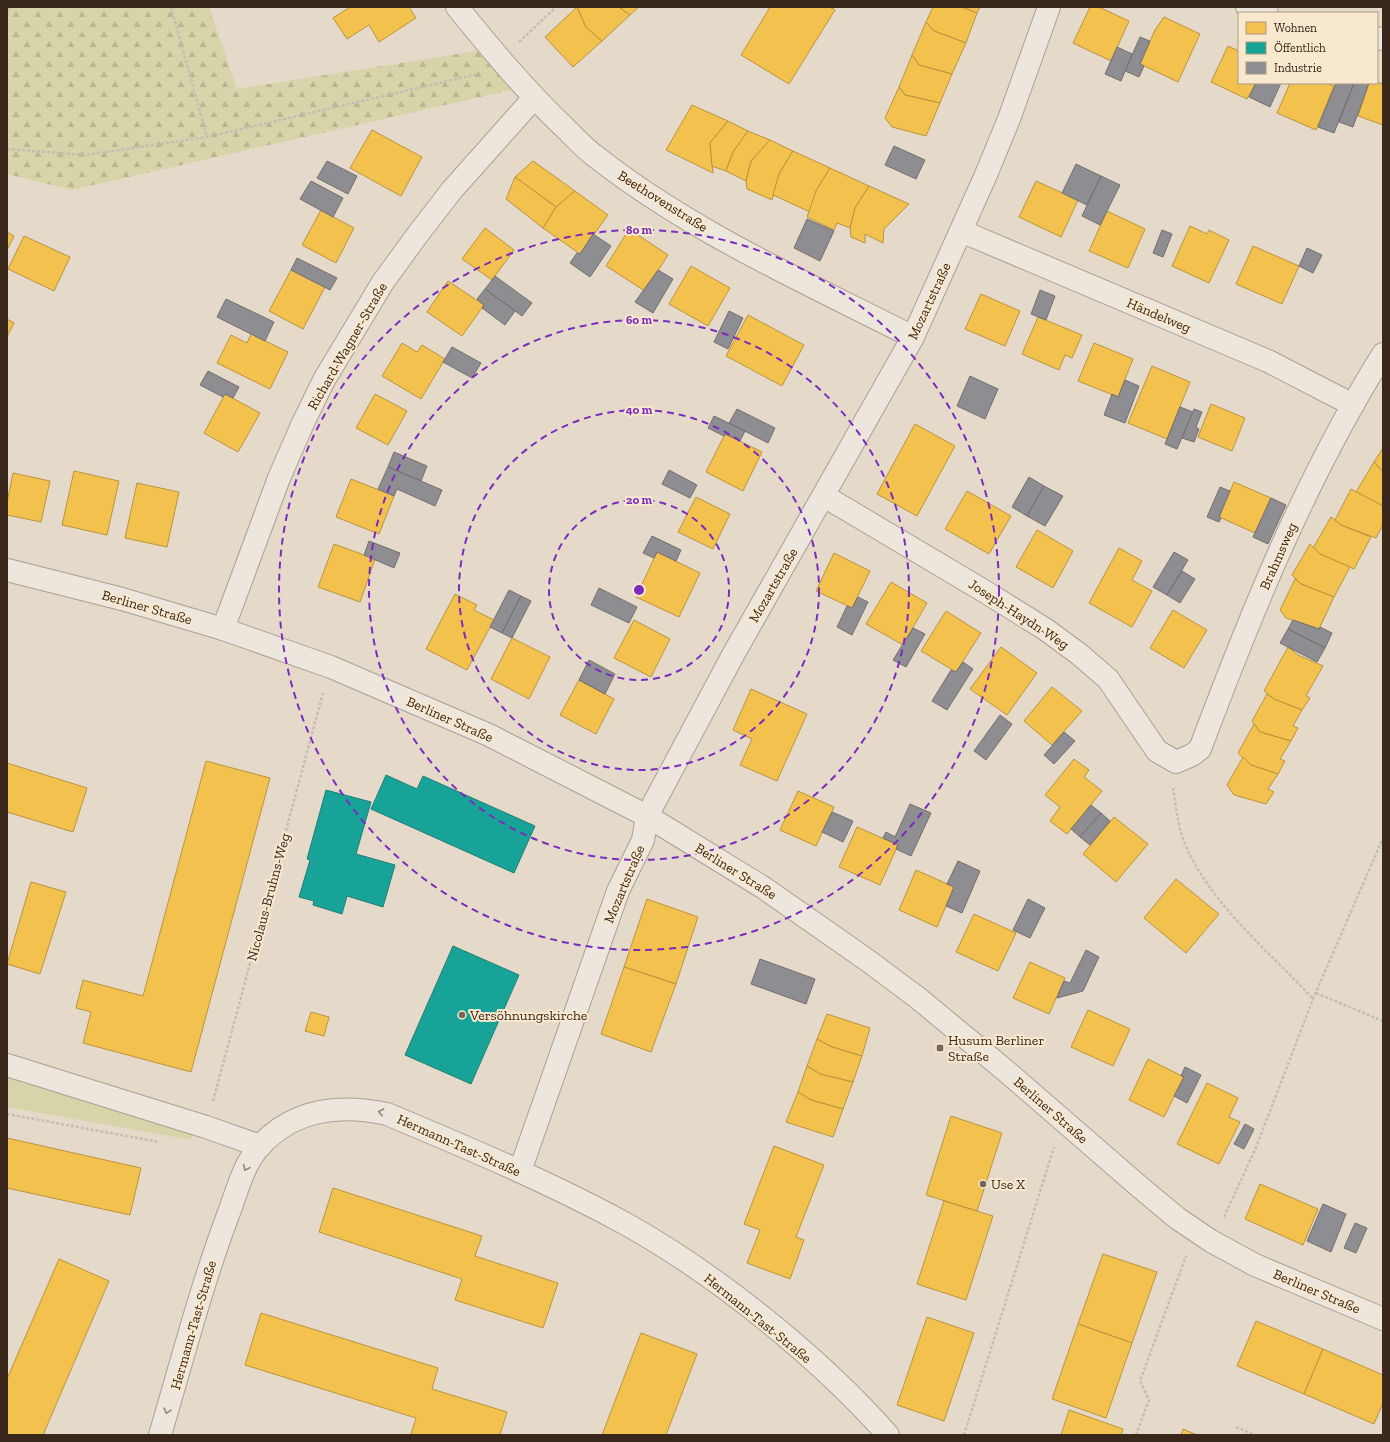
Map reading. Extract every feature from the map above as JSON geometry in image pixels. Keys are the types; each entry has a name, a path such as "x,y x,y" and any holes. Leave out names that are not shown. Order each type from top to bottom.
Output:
{"street":[{"name":"Beethovenstraße","path":"457,7 533,99 594,155 683,216 764,262 913,337"},
{"name":"Mozartstraße","path":"520,1171 618,891 643,840 647,816 733,655 913,337 961,232 1009,119 1049,7"},
{"path":"1247,7 1264,12"},
{"name":"Richard-Wagner-Straße","path":"223,629 279,478 324,380 383,282 418,234 452,190 533,99"},
{"name":"Händelweg","path":"961,232 1268,361 1354,405"},
{"name":"Brahmsweg","path":"1176,759 1200,748 1245,633 1287,535 1326,454 1383,354"},
{"name":"Joseph-Haydn-Weg","path":"824,496 984,591 1045,629 1079,654 1108,679 1153,746 1176,759"},
{"name":"Berliner Straße","path":"7,570 122,599 223,629 331,667 489,735 647,816 764,888 874,964 918,998 1177,1218 1211,1241 1255,1265 1383,1319"},
{"path":"7,1065 206,1127 260,1146"},
{"name":"Hermann-Tast-Straße","path":"160,1435 210,1264 247,1165 260,1146 299,1117 315,1112 344,1108 366,1109 387,1114 520,1171 626,1224 730,1293 786,1338 833,1379 888,1435"}],"path":[{"path":"7,14 10,7"},
{"path":"171,7 207,137"},
{"path":"7,148 85,155 207,137 503,64 556,7"},
{"name":"Nicolaus-Bruhns-Weg","path":"206,1127 331,667"},
{"path":"1176,759 1182,836 1197,867 1215,896 1313,999"},
{"path":"1211,1241 1255,1150 1313,999 1383,838"},
{"path":"1316,993 1383,1021"},
{"path":"7,1114 167,1144"},
{"path":"964,1435 1056,1143"},
{"path":"1136,1435 1149,1400 1140,1381 1187,1252"},
{"path":"1236,1427 1255,1435"}],"green space":[{"path":"7,7 209,7 237,89 483,50 511,90 72,190 7,174"},
{"path":"7,1070 194,1129 191,1140 7,1107"}],"building: Wohnen":[{"path":"350,7 409,7 416,18 379,42 369,25 347,39 333,18"},
{"path":"577,7 586,27 602,41 573,67 545,37"},
{"path":"577,7 619,7 630,15 602,41 586,27"},
{"path":"619,7 639,7 630,15"},
{"path":"770,7 830,7 835,10 789,84 741,55"},
{"path":"933,7 962,7 977,13 966,43 934,31 926,22"},
{"path":"962,7 980,7 977,13"},
{"path":"1090,7 1099,7 1129,21 1111,61 1073,43"},
{"path":"1164,17 1200,34 1178,82 1140,64 1155,30"},
{"path":"926,22 934,31 966,43 952,74 919,65 912,55"},
{"path":"1228,46 1238,51 1238,84 1255,84 1247,99 1211,82"},
{"path":"912,55 919,65 952,74 940,103 905,95 899,87"},
{"path":"1378,82 1383,84 1383,125 1358,116 1369,84 1378,84"},
{"path":"1290,84 1329,84 1334,86 1316,130 1277,113"},
{"path":"899,87 905,95 940,103 926,136 892,127 885,118"},
{"path":"692,105 728,121 710,143 713,173 666,150"},
{"path":"728,121 748,131 733,152 726,171 712,166 710,143"},
{"path":"372,130 422,157 401,196 350,168"},
{"path":"748,131 770,140 751,161 746,181 726,171 733,152"},
{"path":"770,140 793,151 779,174 772,200 747,189 746,181 751,161"},
{"path":"793,151 830,168 816,191 810,212 773,195 779,174"},
{"path":"533,161 575,191 556,207 515,177"},
{"path":"830,168 869,186 855,208 850,228 837,223 834,230 807,217 816,191"},
{"path":"515,177 556,207 543,228 506,199"},
{"path":"1036,181 1078,200 1061,237 1019,217"},
{"path":"869,186 909,204 884,229 883,243 865,234 865,243 851,237 850,228 855,208"},
{"path":"575,191 608,215 580,254 543,228 556,207"},
{"path":"321,210 354,228 336,263 302,245"},
{"path":"1107,211 1145,229 1128,268 1089,251"},
{"path":"1190,226 1207,234 1209,230 1229,240 1209,283 1172,266"},
{"path":"485,228 514,250 492,280 462,259"},
{"path":"629,229 668,255 645,291 606,266"},
{"path":"7,232 14,236 7,250"},
{"path":"24,236 70,257 54,291 8,269"},
{"path":"1253,246 1299,266 1282,304 1236,284"},
{"path":"691,266 730,288 708,326 669,304"},
{"path":"291,270 325,287 303,329 269,311"},
{"path":"448,281 484,305 462,336 427,312"},
{"path":"981,294 1020,311 1005,346 965,329"},
{"path":"748,315 804,345 782,386 726,356"},
{"path":"1038,317 1082,335 1072,358 1065,355 1059,370 1022,354"},
{"path":"7,319 14,323 7,337"},
{"path":"251,334 288,352 270,389 217,363 231,335 247,343"},
{"path":"402,343 417,352 422,345 445,359 421,399 382,376"},
{"path":"1094,343 1133,359 1118,397 1078,381"},
{"path":"1152,366 1190,382 1167,439 1128,423"},
{"path":"225,394 260,413 238,452 204,433"},
{"path":"375,394 407,411 388,445 356,428"},
{"path":"1211,404 1245,418 1232,451 1198,437"},
{"path":"915,424 955,446 917,516 877,494"},
{"path":"725,434 762,452 743,491 706,472"},
{"path":"1383,448 1383,472 1374,462"},
{"path":"1374,462 1383,472 1383,506 1356,492"},
{"path":"74,471 119,481 107,535 62,525"},
{"path":"13,473 50,481 41,522 7,515 7,502"},
{"path":"351,479 394,496 379,534 336,517"},
{"path":"1234,482 1271,498 1255,533 1219,517"},
{"path":"137,483 179,492 167,547 125,538"},
{"path":"1351,489 1383,506 1383,525 1376,538 1341,525 1335,520"},
{"path":"967,491 1011,516 989,554 945,529"},
{"path":"696,497 730,514 713,549 678,532"},
{"path":"1331,517 1341,525 1371,537 1354,569 1320,554 1313,548"},
{"path":"1037,530 1073,551 1053,588 1016,567"},
{"path":"334,544 375,559 360,602 318,587"},
{"path":"1310,544 1320,554 1350,567 1334,597 1301,584 1292,575"},
{"path":"1119,548 1142,561 1132,580 1152,591 1132,627 1089,603"},
{"path":"657,552 700,573 679,617 636,597"},
{"path":"834,553 870,571 852,608 816,591"},
{"path":"1295,579 1301,584 1334,597 1319,629 1286,618 1280,610"},
{"path":"891,582 927,603 903,645 866,624"},
{"path":"455,594 477,605 474,610 494,620 467,670 426,649"},
{"path":"1173,610 1207,630 1184,668 1150,648"},
{"path":"946,611 981,633 956,672 921,651"},
{"path":"634,620 670,639 651,677 614,658"},
{"path":"512,638 550,657 529,699 491,679"},
{"path":"1001,647 1037,673 1007,715 970,689"},
{"path":"1288,647 1298,655 1323,666 1306,696 1310,698 1302,710 1274,699 1264,691"},
{"path":"579,680 614,699 596,734 560,715"},
{"path":"1052,687 1082,711 1052,745 1024,721"},
{"path":"751,689 807,714 777,781 740,765 752,739 733,730"},
{"path":"1267,694 1274,699 1302,710 1293,726 1298,728 1291,741 1260,732 1252,721"},
{"path":"1254,724 1260,732 1291,741 1280,759 1285,761 1278,774 1251,765 1238,753"},
{"path":"1243,757 1251,765 1278,774 1268,789 1274,792 1266,804 1234,795 1227,785"},
{"path":"1074,759 1089,770 1084,777 1102,791 1067,834 1050,821 1060,807 1045,795"},
{"path":"206,761 270,778 191,1072 83,1043 91,1012 76,1008 83,980 143,996"},
{"path":"7,763 87,788 73,832 7,812"},
{"path":"798,791 834,807 816,846 780,830"},
{"path":"1114,817 1148,844 1116,882 1083,854"},
{"path":"857,827 898,845 880,885 839,867"},
{"path":"916,870 954,887 937,927 899,910"},
{"path":"1176,879 1219,914 1186,953 1144,918"},
{"path":"31,882 66,892 40,974 7,964"},
{"path":"647,899 698,917 676,984 624,967"},
{"path":"974,914 1016,933 998,971 956,952"},
{"path":"1030,962 1065,978 1049,1014 1013,998"},
{"path":"624,967 676,984 651,1052 601,1034"},
{"path":"1088,1010 1130,1029 1113,1066 1071,1047"},
{"path":"311,1012 329,1017 324,1036 305,1031"},
{"path":"827,1014 870,1028 862,1056 832,1047 817,1039"},
{"path":"817,1039 832,1047 862,1056 853,1082 820,1074 807,1066"},
{"path":"1148,1059 1184,1077 1164,1117 1129,1100"},
{"path":"807,1066 820,1074 853,1082 843,1109 811,1100 798,1092"},
{"path":"1207,1083 1238,1098 1229,1117 1240,1122 1219,1164 1177,1144"},
{"path":"798,1092 811,1100 843,1109 833,1137 786,1122"},
{"path":"951,1116 1002,1133 977,1211 926,1195"},
{"path":"7,1138 141,1168 130,1215 7,1188"},
{"path":"774,1146 824,1165 796,1237 804,1240 790,1279 747,1263 760,1230 744,1224"},
{"path":"1260,1184 1318,1209 1303,1245 1245,1219"},
{"path":"333,1188 482,1236 475,1256 558,1283 543,1328 455,1300 462,1279 319,1232"},
{"path":"944,1201 993,1216 966,1300 917,1284"},
{"path":"1103,1254 1157,1272 1132,1343 1078,1324"},
{"path":"59,1259 109,1281 43,1435 7,1435 7,1379"},
{"path":"261,1313 438,1368 432,1389 507,1412 500,1435 414,1435 411,1434 416,1418 245,1365"},
{"path":"927,1317 974,1333 944,1421 897,1405"},
{"path":"1256,1321 1323,1349 1304,1394 1237,1366"},
{"path":"1078,1324 1132,1343 1106,1418 1052,1399"},
{"path":"641,1333 697,1354 666,1435 602,1435"},
{"path":"1323,1349 1383,1375 1383,1403 1374,1424 1304,1394"},
{"path":"1069,1410 1123,1429 1121,1435 1061,1435"},
{"path":"1183,1429 1197,1435 1181,1435"}],"building: Öffentlich":[{"path":"386,775 417,789 423,776 535,826 514,873 371,809"},
{"path":"326,790 371,802 356,854 395,865 383,907 347,896 342,914 313,905 314,901 299,897 310,860 307,859"},
{"name":"Versöhnungskirche","path":"453,946 519,975 471,1084 405,1055"}],"building: Industrie":[{"path":"1140,37 1150,41 1140,64 1144,66 1139,77 1125,71"},
{"path":"1117,47 1132,54 1121,81 1105,74"},
{"path":"1256,84 1281,84 1270,107 1249,97"},
{"path":"1336,84 1354,84 1334,133 1318,127"},
{"path":"1354,84 1369,84 1353,127 1339,122"},
{"path":"894,146 925,160 916,179 885,165"},
{"path":"327,161 357,176 348,194 317,178"},
{"path":"1076,164 1101,176 1087,205 1062,193"},
{"path":"1101,176 1120,185 1100,225 1082,216"},
{"path":"311,181 343,198 333,217 300,199"},
{"path":"807,219 834,231 820,261 794,248"},
{"path":"1162,230 1172,234 1163,257 1153,253"},
{"path":"593,234 611,246 590,277 570,263 577,253 580,254"},
{"path":"1307,248 1322,255 1313,273 1299,266"},
{"path":"297,258 337,278 330,290 291,270"},
{"path":"658,270 673,279 653,313 635,302"},
{"path":"495,276 532,303 522,316 485,289"},
{"path":"485,289 515,311 505,325 482,308 484,305 477,299"},
{"path":"1040,290 1055,296 1046,320 1031,314"},
{"path":"226,299 274,322 265,341 217,317"},
{"path":"729,311 743,318 728,349 714,342"},
{"path":"452,347 481,363 472,378 443,362"},
{"path":"208,371 239,387 233,398 225,394 223,397 200,385"},
{"path":"970,376 998,389 985,419 957,406"},
{"path":"1125,380 1139,386 1125,423 1104,415 1112,394 1118,397"},
{"path":"1180,407 1193,412 1177,449 1165,444"},
{"path":"737,409 775,428 768,443 729,423"},
{"path":"1194,409 1202,412 1196,427 1199,429 1194,442 1182,438"},
{"path":"714,416 745,431 740,441 725,434 724,436 708,428"},
{"path":"394,452 427,466 421,481 388,467"},
{"path":"388,467 442,490 435,506 397,489 394,496 378,489"},
{"path":"669,470 697,485 690,498 662,484"},
{"path":"1029,477 1044,486 1027,516 1012,507"},
{"path":"1044,486 1063,496 1045,526 1027,516"},
{"path":"1220,487 1230,491 1219,517 1221,518 1219,522 1207,517"},
{"path":"1271,498 1286,505 1268,544 1253,537"},
{"path":"652,536 681,550 676,561 657,552 654,558 643,553"},
{"path":"369,541 400,553 394,568 364,555"},
{"path":"1174,552 1188,560 1167,595 1153,587"},
{"path":"1182,571 1195,579 1180,603 1167,595"},
{"path":"599,588 637,607 629,623 591,605"},
{"path":"509,590 521,596 502,633 490,627"},
{"path":"521,596 531,601 512,638 502,633"},
{"path":"858,597 868,602 852,635 837,627 847,606 852,608"},
{"path":"1293,620 1319,629 1320,627 1332,633 1325,648 1288,629"},
{"path":"913,628 925,634 906,667 893,660"},
{"path":"1288,629 1325,648 1317,662 1280,643"},
{"path":"589,660 615,674 605,694 579,680"},
{"path":"963,662 973,669 947,710 932,701 951,670 956,672"},
{"path":"1000,715 1012,724 986,760 974,751"},
{"path":"1064,732 1075,741 1054,764 1044,755"},
{"path":"910,804 931,813 911,856 896,849 898,845 883,838 886,832 895,837"},
{"path":"1091,805 1101,813 1080,837 1071,829"},
{"path":"832,812 853,821 843,842 822,832"},
{"path":"1101,813 1110,821 1090,845 1080,837"},
{"path":"958,861 980,871 962,913 946,906 954,887 947,884"},
{"path":"1028,899 1045,908 1030,938 1013,930"},
{"path":"1086,950 1099,957 1083,991 1057,998 1064,981 1070,983"},
{"path":"760,959 815,979 806,1004 751,984"},
{"path":"1185,1067 1201,1075 1187,1103 1174,1096 1184,1077 1181,1076"},
{"path":"1245,1124 1254,1129 1244,1149 1234,1144"},
{"path":"1323,1204 1346,1214 1331,1252 1307,1241"},
{"path":"1355,1223 1367,1228 1356,1253 1344,1248"}],"place":[{"name":"Versöhnungskirche","path":"462,1015"},
{"name":"Husum Berliner Straße","path":"940,1048"},
{"name":"Use X","path":"983,1184"}]}
